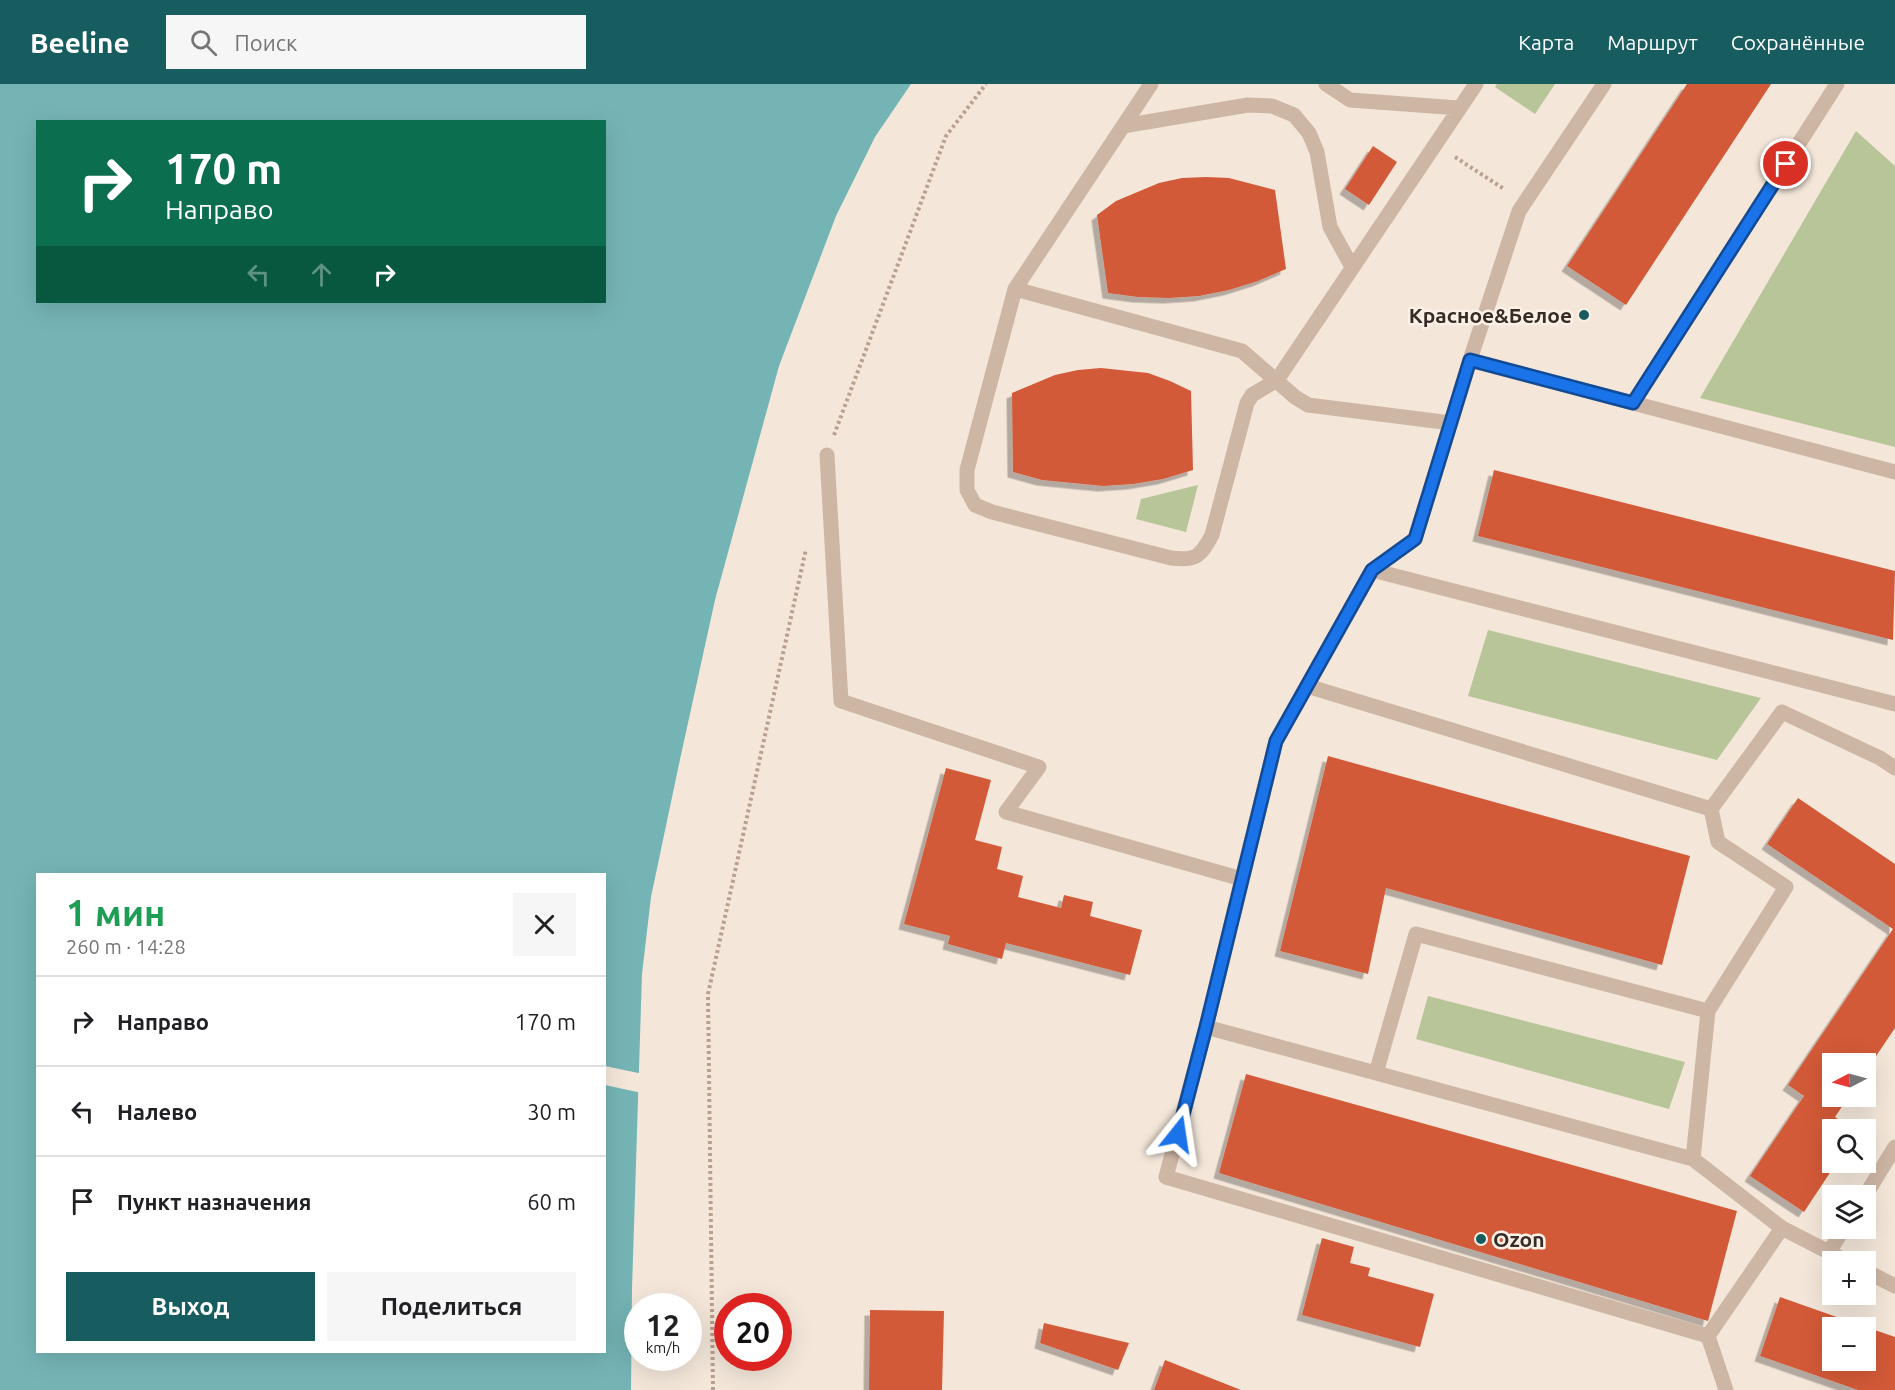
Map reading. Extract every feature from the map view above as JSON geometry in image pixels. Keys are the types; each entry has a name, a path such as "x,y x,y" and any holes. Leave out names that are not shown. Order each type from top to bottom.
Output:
{"street":[{"path":"1151,84 1014,289 967,470 967,490 975,505 992,512 1171,558 1188,560 1202,554 1212,535 1247,403 1252,395 1277,380 1476,84"},
{"path":"1326,84 1350,100 1460,108"},
{"path":"1604,84 1519,211 1415,539 1372,570 1276,741 1206,1027 1166,1177 1708,1336"},
{"path":"1633,403 1837,84"},
{"path":"1123,126 1248,105 1272,106 1293,115 1309,133 1317,152 1330,227 1352,267"},
{"path":"1014,289 1242,351 1295,397 1308,405 1451,423"},
{"path":"1470,360 1895,472"},
{"path":"827,455 841,700 1039,767 1006,812 1242,879"},
{"path":"1372,570 1895,704"},
{"path":"1307,686 1711,808"},
{"path":"1693,1159 1708,1011 1786,887 1718,842 1711,808 1782,712 1880,758 1895,768"},
{"path":"1376,1073 1416,934 1708,1011"},
{"path":"1206,1027 1693,1159 1782,1228 1827,1251"},
{"path":"1871,1185 1895,1147"},
{"path":"1708,1336 1782,1228"},
{"path":"1876,1276 1895,1286"},
{"path":"1708,1336 1726,1390"}],"path":[{"path":"827,455 946,136 986,84"},
{"path":"1436,143 1524,203"},
{"path":"713,1390 708,994 806,549"}],"green space":[{"path":"1497,84 1555,84 1535,114 1495,87"},
{"path":"1856,131 1895,166 1895,447 1700,398"},
{"path":"1198,485 1186,532 1136,519 1141,499"},
{"path":"1488,630 1761,698 1717,760 1468,696"},
{"path":"1428,996 1685,1062 1669,1109 1416,1039"}],"water":[{"path":"0,84 911,84 875,137 836,216 779,366 715,600 679,764 651,897 642,974 632,1293 624,1293 624,1371 631,1371 631,1390 0,1390"}],"pier":[{"path":"606,1066 643,1074 642,1093 606,1085"}],"building":[{"path":"1687,84 1771,84 1626,305 1567,266"},
{"path":"1373,146 1397,162 1369,205 1345,189"},
{"path":"1182,178 1229,178 1275,190 1286,269 1229,290 1199,296 1138,297 1108,293 1097,215 1116,201 1159,183"},
{"path":"1101,368 1148,373 1191,391 1193,470 1163,479 1103,486 1042,480 1013,472 1012,393 1055,375"},
{"path":"1494,470 1895,571 1893,640 1478,536"},
{"path":"1328,756 1690,856 1662,965 1386,888 1368,974 1280,951"},
{"path":"946,768 991,780 975,840 1002,847 997,869 1023,876 1018,897 1061,908 1064,895 1093,902 1090,916 1142,930 1130,975 1006,943 1002,959 948,944 950,936 904,924"},
{"path":"1798,798 1895,864 1895,1028 1876,1056 1876,1053 1822,1053 1822,1107 1842,1107 1835,1117 1838,1119 1822,1119 1822,1173 1830,1173 1804,1212 1750,1176 1804,1096 1788,1085 1893,929 1767,844"},
{"path":"1246,1074 1737,1211 1708,1321 1219,1173"},
{"path":"1322,1238 1354,1247 1350,1263 1370,1268 1368,1276 1434,1294 1420,1347 1302,1315"},
{"path":"1780,1297 1837,1317 1822,1317 1822,1371 1876,1371 1876,1330 1895,1337 1895,1390 1858,1390 1760,1356"},
{"path":"870,1310 944,1311 942,1390 869,1390"},
{"path":"1044,1323 1129,1343 1118,1370 1040,1343"},
{"path":"1165,1360 1241,1390 1154,1390"}],"place":[{"name":"Красное&Белое","path":"1584,315"},
{"name":"Ozon","path":"1481,1239"}],"route":[{"path":"1178,1134 1276,741 1372,570 1415,539 1470,360 1633,403 1786,164"}]}
